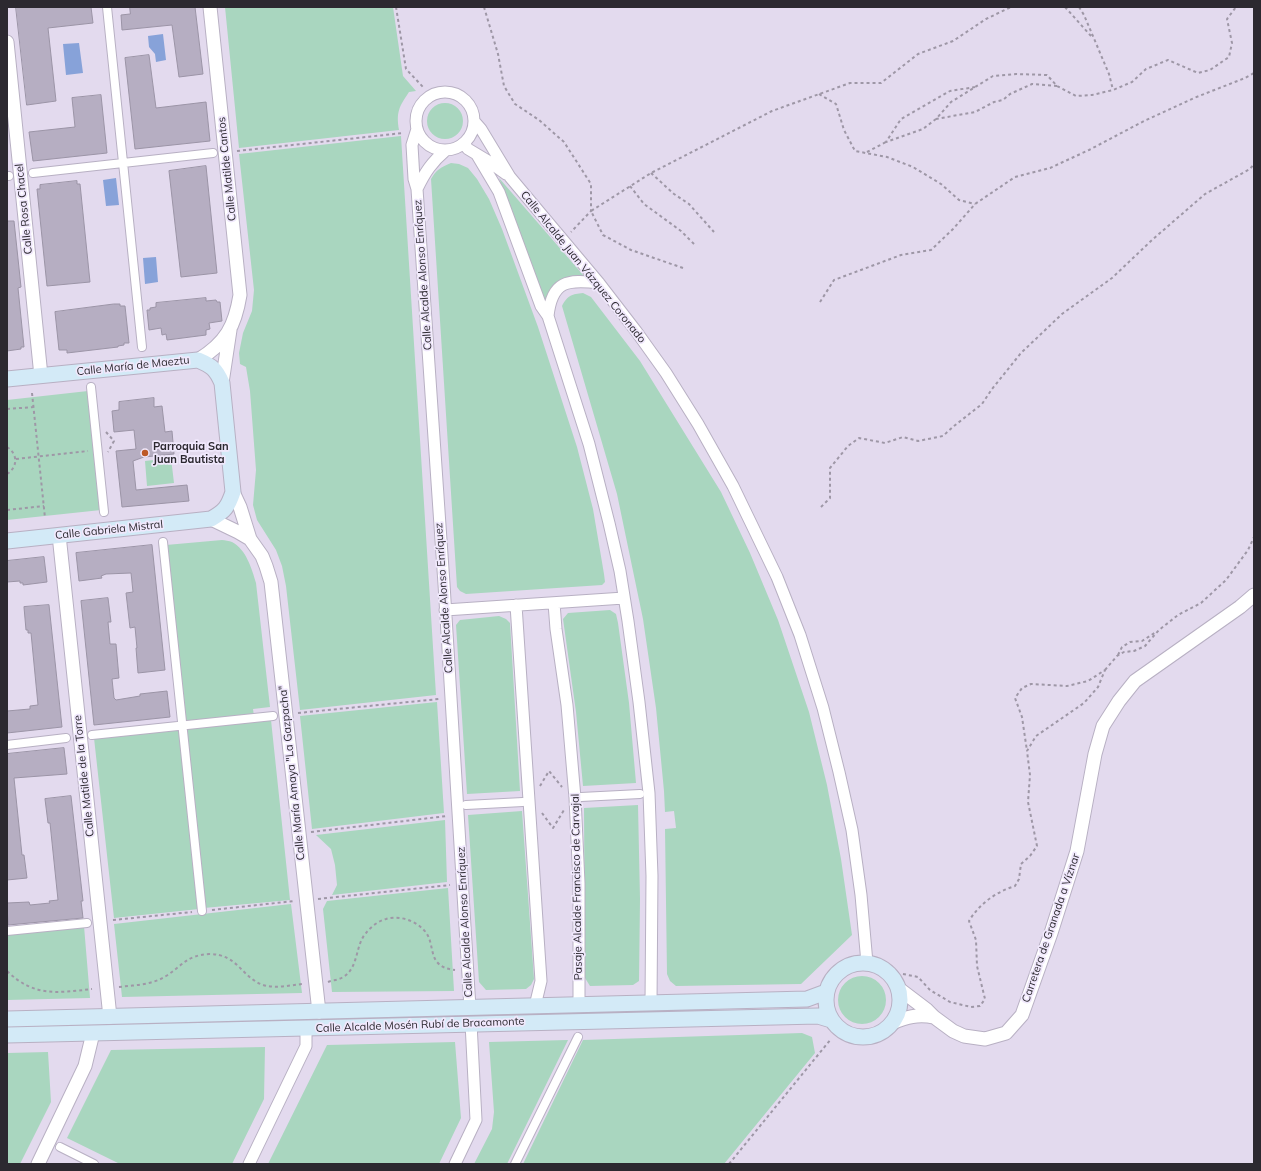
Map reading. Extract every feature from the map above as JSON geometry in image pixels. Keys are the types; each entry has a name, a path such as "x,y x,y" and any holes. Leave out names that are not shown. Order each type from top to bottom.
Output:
{"main road":[{"name":"Calle María de Maeztu","path":"7,379 198,360 210,365 218,372 222,383 233,492"},
{"path":"211,519 223,512 229,504 233,492"},
{"name":"Calle Gabriela Mistral","path":"7,541 211,519"},
{"path":"867,963 878,966 891,975 898,988 900,1003 897,1014 892,1023 884,1030 871,1036 859,1037 847,1033 837,1027 831,1020 825,999 826,992 834,977 842,969 851,965 867,963"},
{"name":"Calle Alcalde Mosén Rubí de Bracamonte","path":"7,1019 808,999 826,992"},
{"name":"Calle Alcalde Mosén Rubí de Bracamonte","path":"7,1035 818,1016 831,1020"}],"street":[{"path":"107,7 142,347"},
{"name":"Calle Matilde Cantos","path":"210,7 240,295 237,314 230,330 222,383"},
{"name":"Calle Rosa Chacel","path":"7,42 41,376"},
{"path":"443,92 460,96 468,102 471,107 474,121 472,132 464,144 446,150 438,149 426,142 417,128 417,119 421,106 430,97 443,92"},
{"name":"Calle Alcalde Juan Vázquez Coronado","path":"474,121 481,129 510,177 599,283 666,373 698,424 733,486 777,577 800,635 823,708 839,772 852,830 861,895 867,963"},
{"name":"Calle Alcalde Alonso Enríquez","path":"417,128 412,146 414,179 417,189 470,1008"},
{"name":"Calle Alcalde Juan Vázquez Coronado","path":"464,144 477,155 510,177"},
{"name":"Calle Alcalde Alonso Enríquez","path":"417,189 424,173 435,159 446,150"},
{"path":"33,173 213,153"},
{"path":"477,155 499,192 541,306 548,316 589,444 620,571 640,702 649,793 652,876 651,1003"},
{"path":"548,316 549,303 555,292 563,284 571,281 599,283"},
{"name":"Calle Matilde Cantos","path":"198,360 210,352 230,330"},
{"path":"91,387 104,512"},
{"name":"Calle María Amaya \"La Gazpacha\"","path":"233,492 250,539 264,561 271,582 319,1012"},
{"name":"Calle María Amaya \"La Gazpacha\"","path":"211,519 250,539"},
{"name":"Calle Matilde de la Torre","path":"58,535 110,1017"},
{"path":"163,542 202,911"},
{"name":"Carretera de Granada a Víznar","path":"898,988 953,1031 964,1036 985,1039 1006,1033 1022,1015 1052,934 1078,852 1095,754 1103,726 1119,701 1135,681 1240,607 1254,595"},
{"path":"445,610 624,598"},
{"name":"Pasaje Alcalde Francisco de Carvajal","path":"554,603 556,629 567,705 575,798 579,883 578,1005"},
{"path":"516,606 541,980 535,1006"},
{"path":"92,736 273,716"},
{"path":"7,745 66,738"},
{"path":"581,797 640,794"},
{"path":"466,805 522,802"},
{"path":"7,931 87,923"},
{"path":"892,1023 909,1016 925,1015 934,1017"},
{"path":"455,1164 476,1120 471,1023"},
{"path":"249,1164 306,1046 306,1028"},
{"path":"38,1164 85,1066 93,1033"},
{"path":"515,1164 578,1037"},
{"path":"60,1147 94,1164"}],"path":[{"path":"396,7 406,69 423,87"},
{"path":"484,7 498,54 504,86 515,104 539,120 564,142 591,184 591,211 603,235 631,250 683,268"},
{"path":"568,236 591,211 652,172 772,111 850,83 881,83 918,54 953,41 986,19 1011,7"},
{"path":"1065,7 1092,37"},
{"path":"1079,7 1084,15 1092,37 1109,74 1113,90"},
{"path":"866,152 886,142 923,129 936,119 951,102 993,76 1016,74 1047,75 1057,86 1076,96 1092,95 1113,90 1132,82 1146,69 1168,60 1198,73 1210,70 1229,57 1232,43 1227,19 1236,7"},
{"path":"820,302 834,280 901,255 931,250 954,229 975,204 1015,177 1050,168 1089,150 1144,120 1254,73"},
{"path":"936,119 974,112 994,102 1003,100 1010,94 1032,84 1057,86"},
{"path":"886,142 901,119 950,91 976,86"},
{"path":"819,94 836,104 844,130 855,151 887,157 913,167 941,184 959,200 975,204"},
{"path":"237,151 404,133"},
{"path":"821,507 830,498 830,468 848,446 859,438 885,443 903,437 918,441 943,436 982,404 1021,353 1062,314 1112,278 1204,194 1250,169 1254,164"},
{"path":"652,172 674,194 689,204 714,232"},
{"path":"630,186 644,204 681,231 695,245"},
{"path":"32,393 45,518"},
{"path":"7,409 34,407"},
{"path":"108,442 115,441"},
{"path":"7,447 12,450 16,458 14,468 7,474"},
{"path":"16,458 98,450"},
{"path":"1254,460 1254,465"},
{"path":"7,510 44,506"},
{"path":"904,974 918,977 930,990 950,1002 970,1007 980,1006 985,999 977,966 976,940 969,921 973,913 988,900 1005,889 1015,886 1019,879 1021,864 1030,856 1036,846 1028,802 1030,775 1027,751 1022,717 1015,698 1022,688 1030,684 1067,686 1088,681 1105,670 1117,656 1122,647 1130,642 1142,641 1178,615 1201,603 1226,580 1248,550 1254,537"},
{"path":"1117,656 1124,652 1134,651 1145,646 1159,630"},
{"path":"1027,751 1036,736 1084,703 1098,687 1105,670"},
{"path":"298,713 439,699"},
{"path":"539,787 549,771 565,790"},
{"path":"541,813 553,828 566,805"},
{"path":"310,832 447,816"},
{"path":"318,898 450,885"},
{"path":"328,982 342,978 350,972 356,960 361,939 370,928 385,919 397,917 421,926 429,938 435,960 446,968 456,970"},
{"path":"118,987 151,983 166,976 183,962 193,957 208,954 219,955 232,959 256,982 265,986 275,987 303,984"},
{"path":"7,971 29,988 62,992 92,989"},
{"path":"729,1164 831,1038"}],"green space":[{"path":"225,7 393,7 403,76 416,91 409,92 399,110 399,130 239,148"},
{"path":"449,103 458,108 462,114 462,128 458,134 449,139 441,139 432,134 428,128 427,117 432,108 438,104"},
{"path":"401,136 436,695 300,710 286,586 282,566 276,550 257,520 253,505 256,470 250,391 246,367 240,364 239,353 243,333 252,311 254,290 239,154"},
{"path":"451,163 459,164 468,168 477,179 489,199 502,229 538,327 577,447 593,509 605,582 602,585 466,594 460,591 457,587 431,179 439,169"},
{"path":"499,178 584,276 570,277 545,306"},
{"path":"583,293 591,297 640,361 721,492 750,553 778,620 809,712 827,785 841,859 852,935 801,984 676,986 670,981 667,974 665,829 676,828 674,811 665,812 656,708 643,619 617,494 562,306 566,299 576,294"},
{"path":"88,391 101,510 7,520 7,400"},
{"path":"171,458 174,483 147,486 145,461"},
{"path":"222,540 232,542 241,549 245,554 253,572 256,583 270,707 253,709 254,716 185,723 166,545"},
{"path":"610,610 616,614 618,623 629,703 636,783 583,786 576,712 563,619 568,613"},
{"path":"499,616 506,619 510,623 520,791 467,794 456,625 460,620"},
{"path":"437,702 444,813 312,829 300,716"},
{"path":"271,720 290,900 204,908 186,733 187,729"},
{"path":"180,729 199,909 114,918 94,738"},
{"path":"638,805 640,899 639,981 633,985 590,986 585,978 584,808"},
{"path":"522,811 534,979 531,985 526,989 486,990 479,982 468,815"},
{"path":"445,820 447,882 332,895 337,885 335,865 331,849 316,835"},
{"path":"448,888 454,991 332,992 323,909 327,901"},
{"path":"291,904 302,993 122,997 114,924"},
{"path":"84,926 90,998 7,1000 8,934"},
{"path":"862,976 871,978 879,983 884,991 886,1000 884,1009 879,1017 871,1022 862,1024 853,1022 845,1017 840,1009 838,1000 840,991 845,983 853,978"},
{"path":"802,1033 812,1037 815,1053 724,1164 523,1164 583,1040"},
{"path":"568,1040 507,1164 474,1164 492,1129 494,1112 489,1042"},
{"path":"455,1042 461,1118 439,1164 268,1164 327,1045"},
{"path":"265,1047 264,1099 232,1164 120,1164 67,1138 111,1050"},
{"path":"48,1052 51,1102 20,1164 7,1164 7,1053"}],"water":[{"path":"163,34 166,60 156,62 155,54 149,47 148,36"},
{"path":"79,43 83,73 66,75 63,44"},
{"path":"116,178 119,205 106,206 103,180"},
{"path":"156,257 158,282 145,284 143,258"}],"building":[{"path":"16,7 91,7 93,23 48,28 56,101 27,105"},
{"path":"130,7 195,7 203,74 179,77 172,25 122,30 121,15 130,14"},
{"path":"149,55 156,108 206,102 210,141 135,149 125,58"},
{"path":"101,95 107,153 33,161 29,132 75,127 72,98"},
{"path":"206,166 217,273 181,277 169,171"},
{"path":"77,181 77,184 80,184 90,282 47,286 37,189 40,189 40,185"},
{"path":"7,221 14,221 21,287 18,288 24,347 21,347 21,349 7,351"},
{"path":"206,298 206,301 216,300 217,302 220,302 222,321 209,323 210,329 206,330 206,335 167,340 166,334 162,335 161,328 149,330 147,310 156,307 156,303"},
{"path":"114,304 125,306 129,343 124,343 124,345 118,347 67,353 67,350 59,350 55,312"},
{"name":"Parroquia San Juan Bautista","path":"154,398 154,407 162,406 165,432 172,431 174,454 144,457 133,461 136,490 187,485 189,501 122,507 116,451 136,449 134,430 114,432 112,411 119,410 119,402"},
{"path":"152,545 165,670 138,673 135,627 130,628 126,593 133,592 131,573 106,574 101,576 102,578 79,581 76,553"},
{"path":"44,557 47,582 23,585 20,581 7,582 7,561"},
{"path":"108,598 111,622 108,622 110,644 116,644 119,678 112,679 114,698 116,700 140,696 140,694 167,691 170,717 94,725 81,601"},
{"path":"49,605 62,727 7,733 7,711 30,709 30,706 38,705 31,633 28,633 28,630 26,630 24,607"},
{"path":"64,748 67,774 14,778 22,855 24,855 27,878 7,880 7,754"},
{"path":"71,796 83,901 81,901 83,918 8,925 7,903 29,902 30,905 50,903 49,901 58,900 50,823 48,823 45,799"}],"place":[{"name":"Parroquia San Juan Bautista","path":"145,453"}]}
